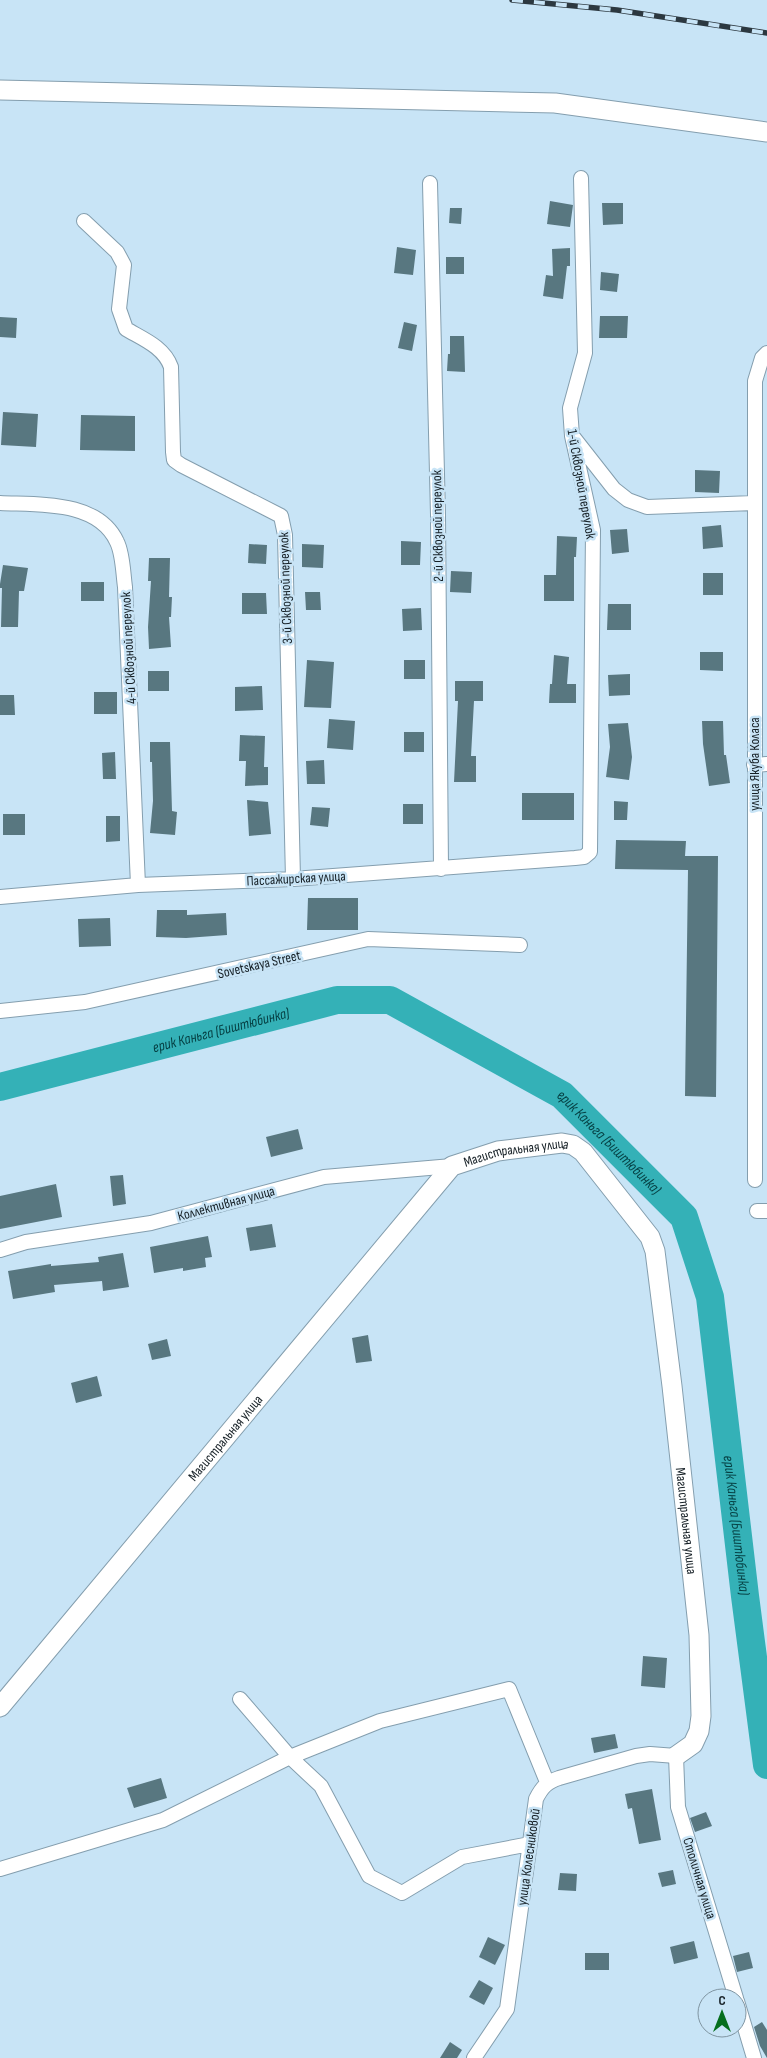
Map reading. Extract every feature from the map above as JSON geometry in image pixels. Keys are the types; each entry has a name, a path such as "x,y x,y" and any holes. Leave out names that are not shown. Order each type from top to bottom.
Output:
{"street":[{"path":"0,90 555,103 767,132"},
{"name":"1-й Сквозной переулок","path":"581,178 585,353 570,408 572,436 593,530 590,852"},
{"name":"2-й Сквозной переулок","path":"430,183 438,515 441,869"},
{"name":"3-й Сквозной переулок","path":"84,221 117,252 124,265 120,309 126,329 161,350 168,358 171,367 172,452 174,460 180,466 281,516 285,535 293,879"},
{"name":"улица Якуба Коласа","path":"755,1180 761,765 754,503 755,381 762,358 767,353"},
{"path":"572,436 614,489 628,500 647,507 754,503"},
{"name":"4-й Сквозной переулок","path":"0,503 69,508 98,518 110,529 118,543 126,587 138,885"},
{"name":"Пассажирская улица","path":"0,896 138,885 293,879 441,869 584,857 590,852"},
{"name":"Sovetskaya Street","path":"0,1011 85,1002 368,939 520,945"},
{"name":"Магистральная улица","path":"0,1707 452,1166 498,1151 562,1143 573,1144 583,1152 650,1237 653,1244 671,1377 699,1635 701,1716 699,1731 694,1744 676,1756"},
{"name":"Коллективная улица","path":"0,1250 26,1242 151,1224 324,1177 452,1166"},
{"path":"0,1868 163,1820 290,1757 380,1721 509,1689 547,1782 636,1756 650,1754 676,1756"},
{"path":"240,1699 290,1757 321,1786 369,1876 402,1893 462,1857 530,1844"},
{"name":"Столичная улица","path":"676,1756 678,1807 734,1988"},
{"name":"улица Колесниковой","path":"474,2058 507,2009 536,1799 547,1782"},
{"name":"Столичная улица","path":"747,2034 754,2058"}],"building":[{"path":"550,201 573,205 570,227 547,224"},
{"path":"602,203 623,203 623,224 603,225"},
{"path":"450,208 462,208 461,224 449,223"},
{"path":"397,247 416,250 413,275 394,273"},
{"path":"570,248 570,266 567,266 563,299 543,296 546,275 553,276 552,249"},
{"path":"446,257 464,257 464,274 446,274"},
{"path":"601,272 619,274 617,292 600,290"},
{"path":"600,316 628,316 627,338 599,338"},
{"path":"0,317 17,318 16,338 0,337"},
{"path":"404,322 417,325 412,351 398,348"},
{"path":"450,336 464,336 465,372 447,371 448,354 450,354"},
{"path":"3,412 38,414 36,447 1,445"},
{"path":"81,415 135,416 135,451 80,450"},
{"path":"695,470 720,471 719,493 695,492"},
{"path":"721,525 723,547 703,549 702,527"},
{"path":"627,529 629,552 612,554 610,530"},
{"path":"557,536 577,537 576,557 574,557 574,601 544,601 544,575 556,575"},
{"path":"401,541 421,542 420,565 401,565"},
{"path":"249,544 267,545 266,564 248,563"},
{"path":"302,544 324,545 323,568 302,567"},
{"path":"149,558 170,558 169,597 172,597 171,617 169,617 171,647 149,649 148,627 151,581 148,581"},
{"path":"3,565 28,568 24,591 19,591 18,627 1,627 2,588 0,588 0,584"},
{"path":"451,571 472,572 471,593 450,592"},
{"path":"703,573 723,573 723,595 703,595"},
{"path":"81,582 104,582 104,601 81,601"},
{"path":"305,592 320,592 321,610 306,610"},
{"path":"242,593 266,593 267,614 242,614"},
{"path":"608,604 631,604 631,630 607,630"},
{"path":"421,608 422,630 403,631 402,609"},
{"path":"700,652 723,652 723,671 700,670"},
{"path":"554,655 569,657 567,684 576,684 576,703 549,703"},
{"path":"307,660 334,662 331,708 304,707"},
{"path":"404,660 425,660 425,679 404,679"},
{"path":"148,671 169,671 169,691 148,691"},
{"path":"630,674 630,695 609,696 608,675"},
{"path":"455,681 483,681 483,701 474,701 471,756 476,756 476,782 454,782 458,701 455,701"},
{"path":"262,686 263,710 235,711 235,687"},
{"path":"94,692 117,692 117,714 94,714"},
{"path":"0,695 14,695 15,715 0,715"},
{"path":"329,719 355,721 353,750 327,748"},
{"path":"702,721 723,721 724,755 726,755 730,783 709,786"},
{"path":"628,723 632,757 629,780 606,777 610,747 608,724"},
{"path":"404,732 424,732 424,752 404,752"},
{"path":"240,735 265,736 264,767 268,767 268,785 245,786 246,761 239,761"},
{"path":"150,742 170,742 172,811 177,812 175,835 150,833 153,801"},
{"path":"115,752 116,779 103,779 102,753"},
{"path":"324,760 325,784 307,784 306,761"},
{"path":"522,793 574,793 574,820 522,820"},
{"path":"247,800 268,802 271,834 249,836"},
{"path":"614,801 628,802 627,820 614,820"},
{"path":"403,804 423,804 423,824 403,824"},
{"path":"312,807 330,808 328,827 310,825"},
{"path":"3,814 25,814 25,835 3,835"},
{"path":"106,816 120,816 120,841 106,842"},
{"path":"616,840 686,841 685,856 718,856 716,1097 685,1096 688,870 615,869"},
{"path":"308,898 358,898 358,930 307,930"},
{"path":"157,910 187,910 187,915 226,913 227,935 186,938 156,937"},
{"path":"110,918 111,946 79,947 78,919"},
{"path":"298,1129 303,1149 271,1157 266,1137"},
{"path":"123,1175 126,1204 113,1206 110,1176"},
{"path":"56,1184 62,1217 0,1229 0,1196"},
{"path":"272,1224 276,1247 250,1251 246,1228"},
{"path":"208,1236 212,1257 205,1258 206,1267 183,1271 183,1268 154,1273 150,1247"},
{"path":"123,1253 129,1287 103,1291 102,1281 54,1285 55,1292 13,1299 8,1271 51,1264 51,1266 99,1262 98,1257"},
{"path":"368,1335 372,1361 356,1363 352,1338"},
{"path":"167,1339 171,1356 152,1360 148,1344"},
{"path":"97,1376 102,1396 76,1403 71,1383"},
{"path":"643,1656 667,1658 665,1688 641,1686"},
{"path":"615,1734 618,1748 594,1753 591,1738"},
{"path":"161,1778 167,1798 134,1808 127,1788"},
{"path":"652,1789 661,1840 639,1844 632,1808 628,1809 625,1794"},
{"path":"706,1812 712,1826 695,1832 690,1818"},
{"path":"673,1870 676,1884 662,1887 658,1873"},
{"path":"560,1873 577,1874 576,1891 558,1890"},
{"path":"488,1937 505,1945 495,1965 479,1957"},
{"path":"694,1941 698,1958 674,1964 670,1947"},
{"path":"749,1952 753,1968 737,1972 733,1956"},
{"path":"585,1953 609,1953 609,1970 585,1970"},
{"path":"479,1980 493,1988 484,2005 469,1997"},
{"path":"762,2022 767,2030 767,2058 760,2046 754,2027"},
{"path":"450,2042 462,2050 457,2058 440,2058"}],"waterway":[{"name":"ерик Каньга (Биштюбинка)","path":"0,1087 337,1000 390,1000 562,1095 684,1217 710,1297 767,1765"}],"railway":[{"path":"512,0 617,10 767,33"}]}
